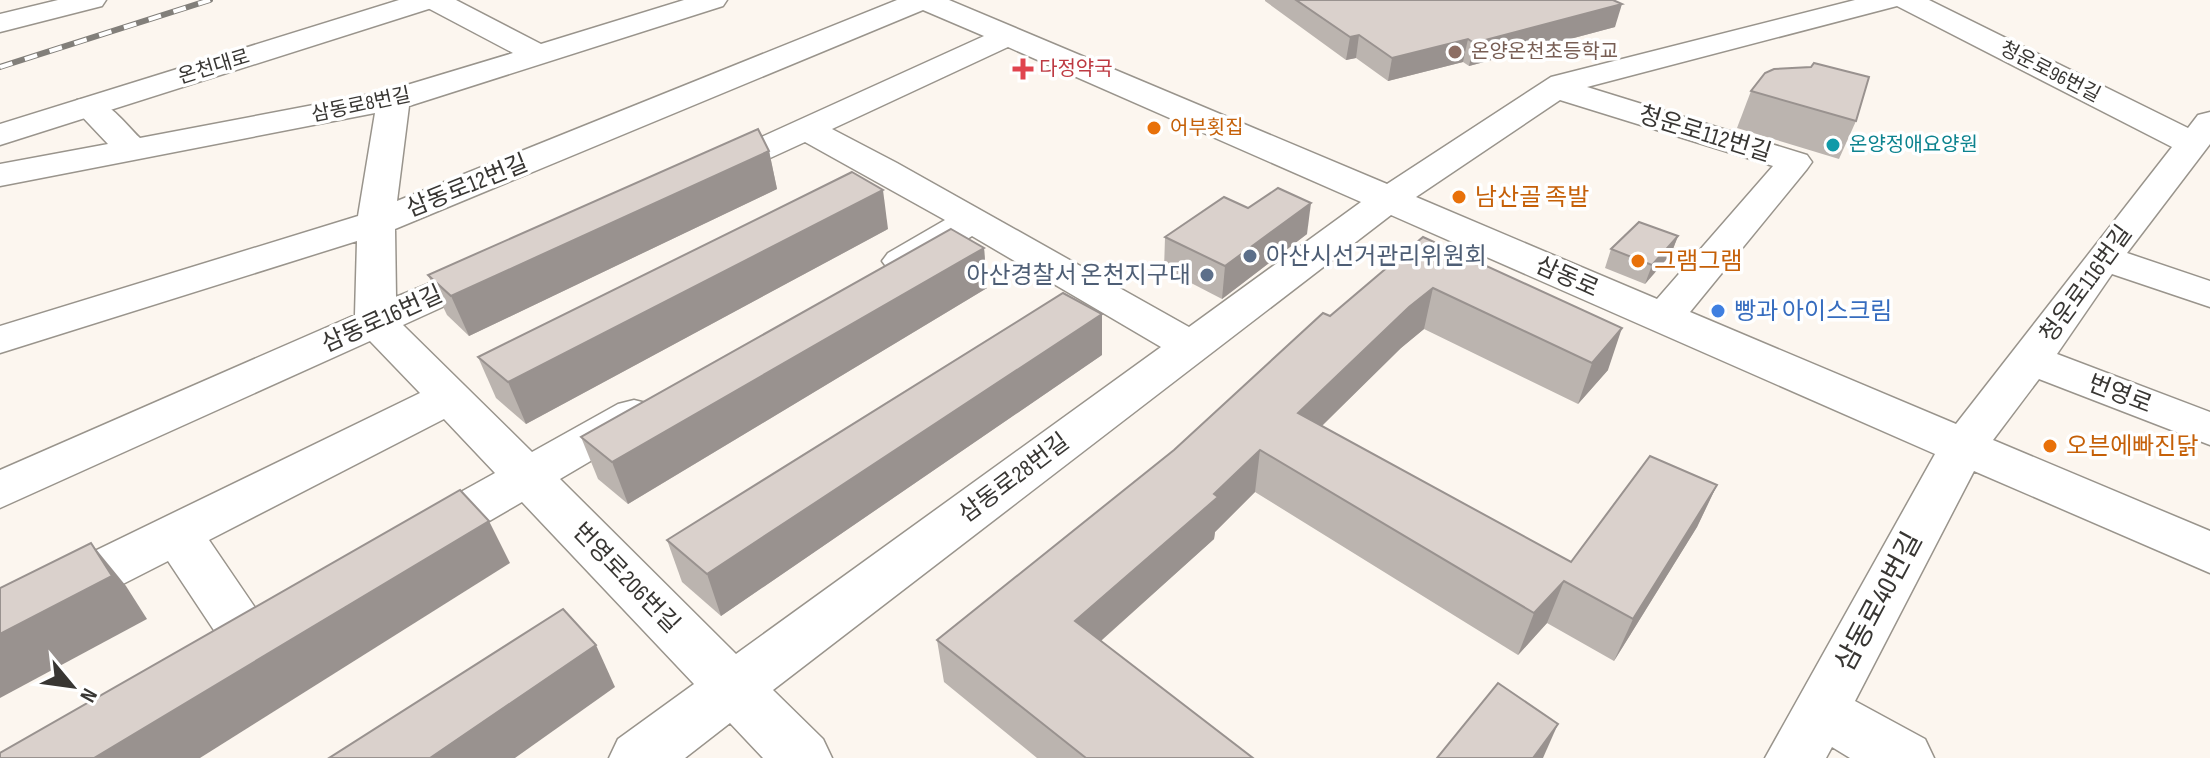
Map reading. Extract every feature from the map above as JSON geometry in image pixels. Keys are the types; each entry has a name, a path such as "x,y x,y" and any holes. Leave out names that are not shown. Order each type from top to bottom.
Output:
{"street":[{"path":"0,23 92,0"},
{"name":"온천대로","path":"0,135 428,0"},
{"path":"434,0 538,54"},
{"name":"삼동로8번길","path":"0,175 393,100 713,0"},
{"name":"삼동로","path":"923,0 2210,553"},
{"name":"삼동로12번길","path":"0,340 376,223 923,0"},
{"name":"청운로112번길","path":"1389,199 1562,84 1888,0"},
{"name":"청운로96번길","path":"1907,0 2202,133"},
{"path":"678,187 1008,36"},
{"name":"청운로112번길","path":"1556,88 1795,162 1662,319"},
{"path":"376,322 376,223 393,100"},
{"path":"89,107 132,149"},
{"path":"807,130 973,220 1191,346"},
{"name":"청운로116번길","path":"1963,447 2031,360 2103,258 2202,133"},
{"name":"삼동로28번길","path":"639,758 1389,199"},
{"path":"865,282 973,220"},
{"name":"삼동로16번길","path":"0,490 520,258"},
{"path":"2103,258 2210,295"},
{"name":"번영로206번길","path":"376,322 802,758"},
{"name":"번영로","path":"2031,360 2210,429"},
{"path":"0,622 450,397"},
{"path":"381,560 662,399"},
{"name":"삼동로40번길","path":"1807,734 1963,447"},
{"path":"177,534 248,637"},
{"path":"1807,734 1904,758"}],"building":[{"path":"1296,0 1613,0 1622,4 1474,43 1468,39 1392,58 1359,35 1350,37"},
{"path":"1814,63 1869,77 1856,121 1751,91 1765,73 1774,69 1811,67"},
{"path":"758,129 769,151 451,296 428,275"},
{"path":"852,172 883,190 508,382 478,357"},
{"path":"1278,188 1311,203 1225,266 1165,237 1224,197 1248,208"},
{"path":"1639,222 1678,236 1652,265 1611,249"},
{"path":"951,229 984,248 612,462 581,437"},
{"path":"1423,237 1622,328 1592,363 1433,288 1298,413 1571,562 1650,456 1717,485 1633,619 1564,581 1534,613 1260,450 1214,494 1218,497 1075,621 1253,758 1086,758 937,640 1174,450 1323,313 1330,316"},
{"path":"1063,293 1102,314 707,574 667,540"},
{"path":"460,490 489,521 94,758 0,758 0,753"},
{"path":"91,543 112,576 0,634 0,588"},
{"path":"563,609 596,645 430,758 329,758"},
{"path":"1498,683 1558,724 1533,758 1437,758"}],"railway":[{"path":"0,67 210,0"}],"place":[{"name":"온양온천초등학교","path":"1455,52"},
{"name":"다정약국","path":"1023,69"},
{"name":"어부횟집","path":"1154,128"},
{"name":"온양정애요양원","path":"1833,145"},
{"name":"남산골 족발","path":"1459,197"},
{"name":"아산시선거관리위원회","path":"1250,256"},
{"name":"그램그램","path":"1638,261"},
{"name":"아산경찰서 온천지구대","path":"1207,275"},
{"name":"빵과 아이스크림","path":"1718,311"},
{"name":"오븐에빠진닭","path":"2050,446"}]}
